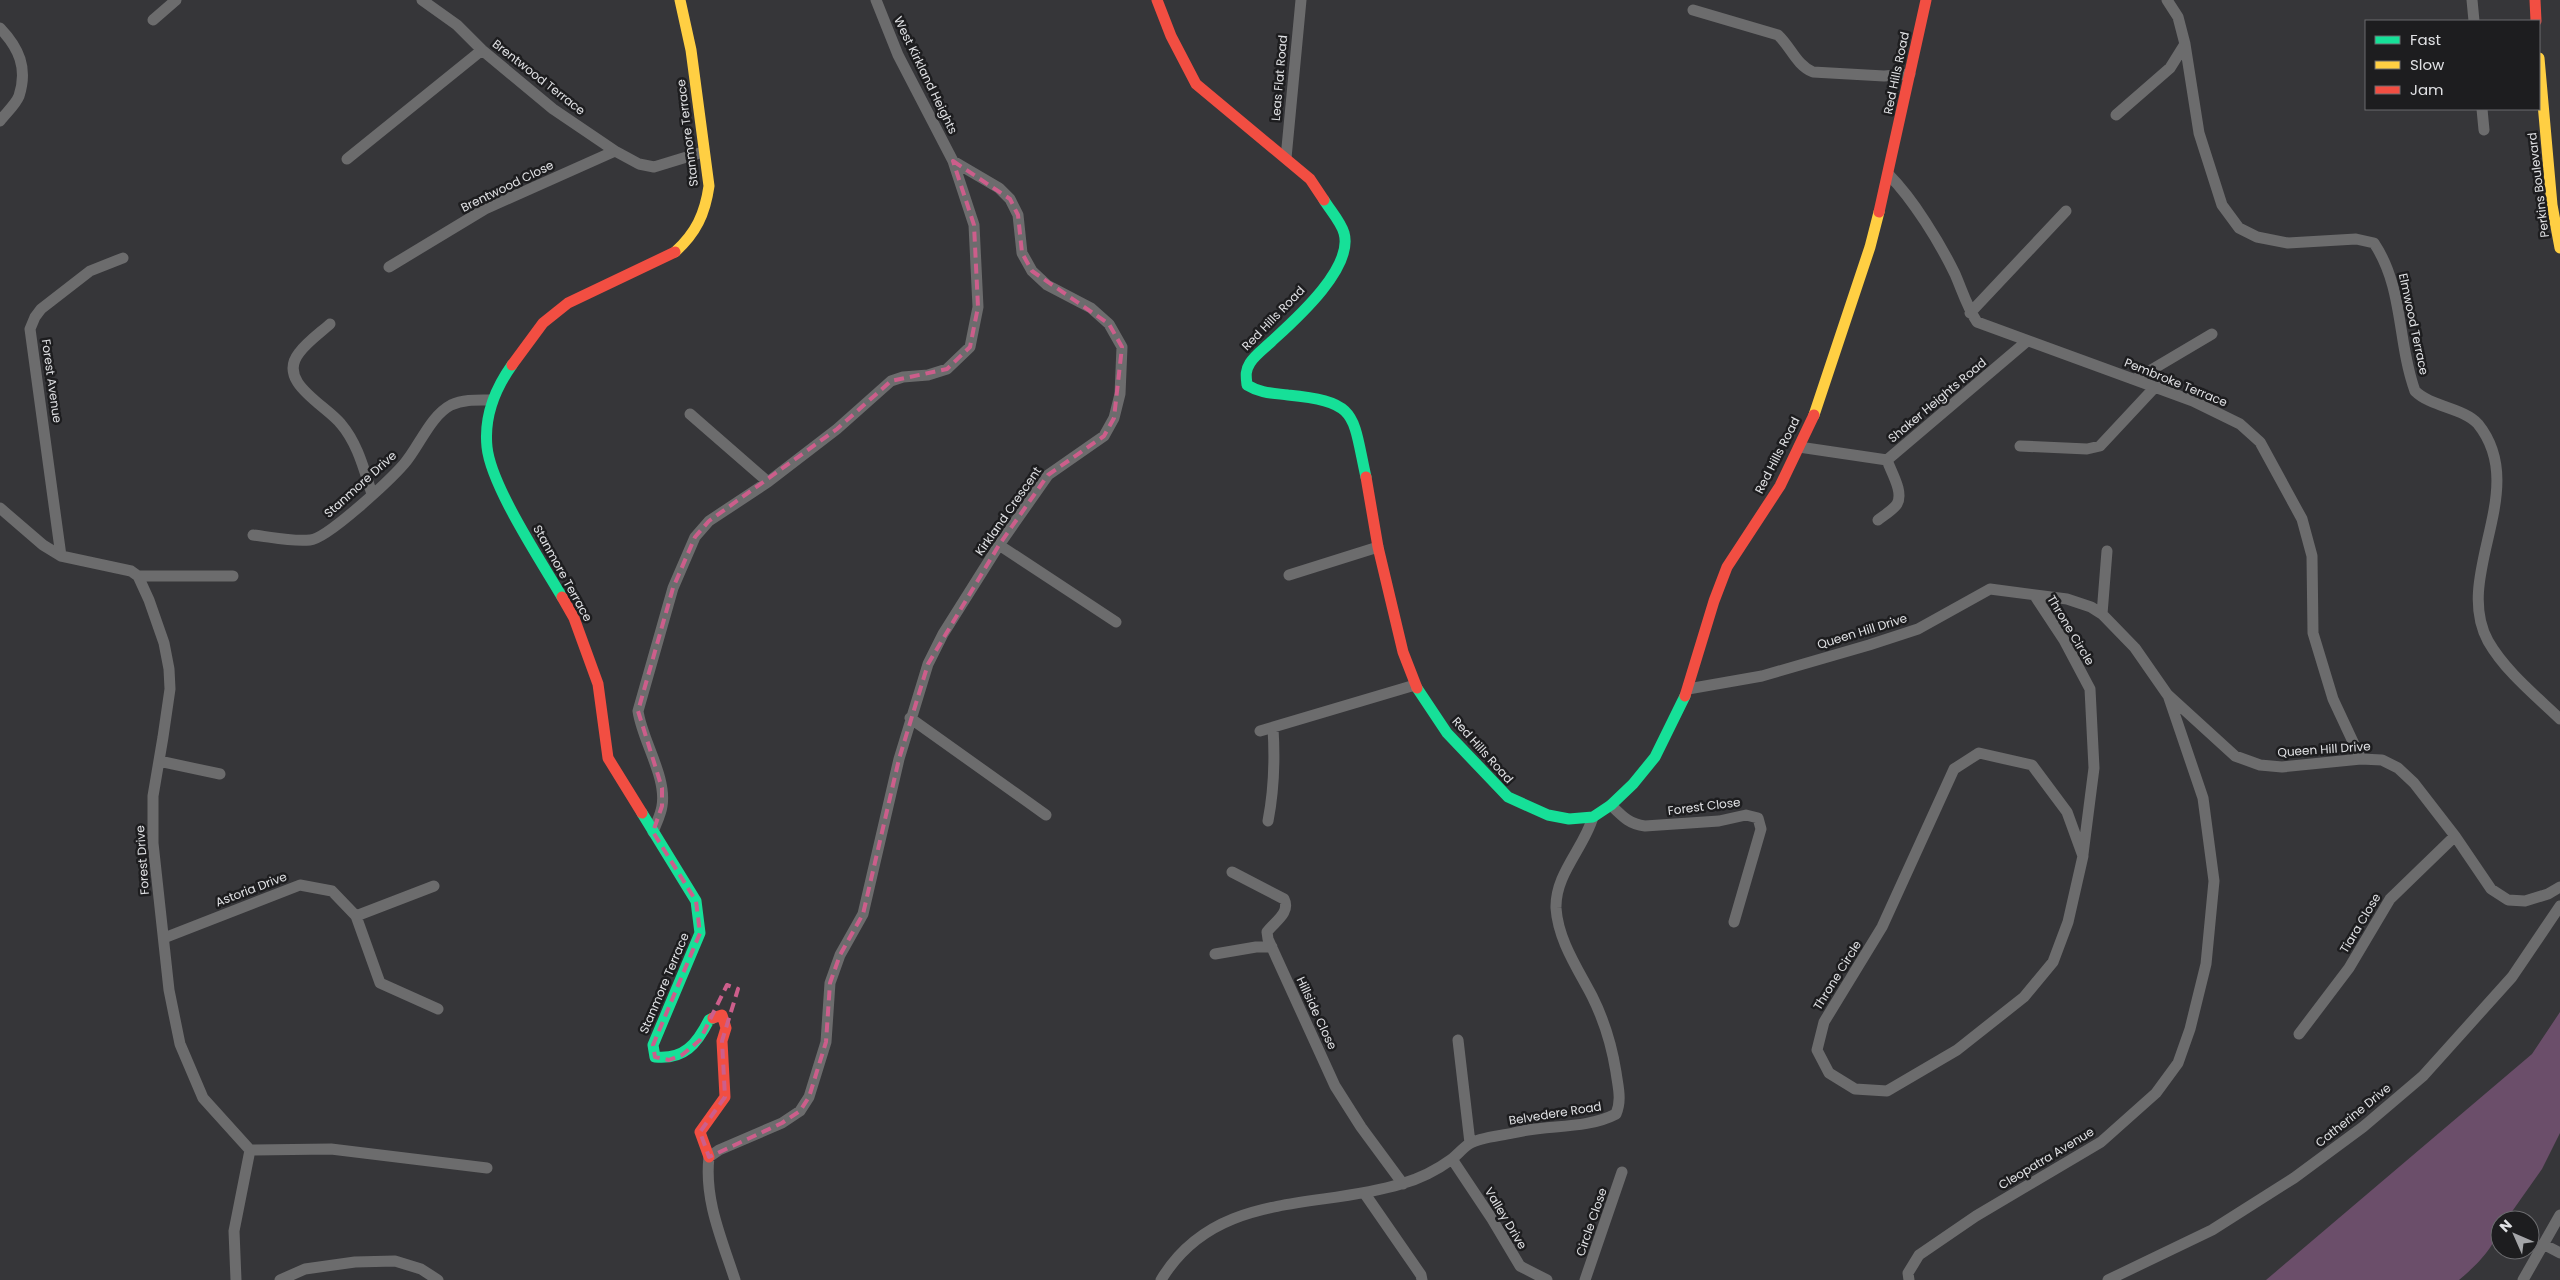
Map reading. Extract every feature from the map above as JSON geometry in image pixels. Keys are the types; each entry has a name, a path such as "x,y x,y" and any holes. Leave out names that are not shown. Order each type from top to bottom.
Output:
{"main road":[{"name":"Stanmore Terrace","path":"680,0 691,50 709,186 706,205 699,224 688,240 673,254 568,303 549,318 510,368 492,400 487,447 491,466 504,495 574,618 598,684 608,758 696,901 700,933 653,1046 655,1057 669,1060 682,1055 700,1040 710,1020 722,1015 726,1028 722,1042 726,1097 700,1132 709,1157"},
{"name":"Red Hills Road","path":"1157,0 1171,36 1196,84 1251,132 1310,179 1344,232 1345,243 1341,262 1332,276 1289,326 1250,362 1244,373 1247,385 1259,392 1307,397 1341,406 1349,413 1354,423 1368,487 1378,547 1403,652 1415,685 1426,705 1447,732 1508,798 1548,815 1570,819 1593,817 1611,805 1633,784 1655,757 1688,690 1714,601 1728,567 1780,486 1820,401 1870,247 1888,175 1926,0"},
{"path":"2535,0 2536,20"},
{"name":"Perkins Boulevard","path":"2540,69 2552,205 2560,248"}],"street":[{"path":"153,20 176,0"},
{"name":"Brentwood Terrace","path":"422,0 457,25 482,50 553,109 615,151 639,164 654,167 703,152"},
{"name":"West Kirkland Heights","path":"876,0 898,54 953,161"},
{"name":"Leas Flat Road","path":"1286,158 1301,0"},
{"name":"Elmwood Terrace","path":"2167,0 2178,17 2185,44 2199,133 2222,205 2239,228 2257,237 2288,243 2356,240 2374,243 2385,260 2394,287 2415,391 2422,398 2466,416 2477,423 2488,442 2496,462 2497,482 2494,510 2479,580 2483,626 2488,641 2512,671 2560,719"},
{"path":"2472,0 2474,20"},
{"path":"1692,10 1778,35 1786,42 1802,68 1813,72 1884,76 1910,74"},
{"path":"0,28 10,38 24,68 19,97 0,121"},
{"path":"2116,115 2170,68 2185,44"},
{"path":"347,159 482,50"},
{"path":"2482,110 2484,130"},
{"name":"Brentwood Close","path":"389,267 485,209 615,151"},
{"path":"653,832 662,806 662,788 640,725 638,711 673,588 695,537 709,521 768,482 837,429 891,381 903,377 928,375 946,369 970,347 978,307 974,225 953,161"},
{"name":"Kirkland Crescent","path":"709,1157 719,1150 782,1123 800,1111 809,1097 826,1042 830,983 840,955 863,914 910,718 928,664 943,634 999,544 1048,475 1104,436 1114,418 1120,394 1122,347 1109,324 1091,308 1047,285 1032,271 1022,253 1018,215 1010,199 999,188 953,161"},
{"path":"1888,175 1901,188 1950,265 1970,313 2066,211"},
{"name":"Forest Avenue","path":"61,556 30,329 34,317 41,309 90,271 123,258"},
{"name":"Pembroke Terrace","path":"1970,313 1977,322 2026,342 2156,386 2240,424 2260,442 2302,519 2312,556 2313,633 2333,699 2360,759"},
{"path":"330,324 299,353 294,364 295,379 302,388 341,424 358,451 372,494"},
{"path":"2136,379 2212,334"},
{"name":"Shaker Heights Road","path":"1799,447 1887,460 2026,342"},
{"path":"2020,446 2087,449 2100,446 2156,386"},
{"name":"Stanmore Drive","path":"253,535 310,540 322,536 404,464 438,417 449,406 462,401 492,400"},
{"path":"690,414 768,482"},
{"path":"1878,520 1896,505 1898,498 1897,488 1887,460"},
{"path":"0,508 43,545 61,556 91,564 123,568 138,576 233,576"},
{"path":"999,544 1116,622"},
{"path":"1290,575 1378,547"},
{"path":"2102,614 2108,551"},
{"name":"Forest Drive","path":"138,576 164,642 169,669 170,688 153,796 152,843 169,990 180,1044 203,1098 250,1150"},
{"name":"Queen Hill Drive","path":"1688,690 1762,676 1918,629 1990,590 2007,590 2035,596 2067,599 2091,607 2102,614 2135,648 2167,694 2234,756 2260,765 2282,767 2360,759 2382,760 2398,768 2414,783 2455,836 2491,889 2508,900 2525,901 2548,894 2560,887"},
{"name":"Throne Circle","path":"2035,596 2064,640 2090,690 2094,768 2083,856 2068,922 2053,962 2024,997 1957,1050 1887,1091 1855,1089 1829,1073 1817,1050 1824,1022 1882,927 1954,769 1979,753 2032,765 2067,812 2083,856"},
{"path":"1260,731 1415,685"},
{"name":"Cleopatra Avenue","path":"1909,1280 1908,1273 1919,1255 1976,1216 2101,1142 2156,1094 2178,1063 2190,1029 2206,964 2214,881 2203,798 2167,694"},
{"path":"910,718 1046,815"},
{"path":"1268,821 1272,800 1275,758 1273,728"},
{"path":"159,761 220,774"},
{"name":"Forest Close","path":"1611,805 1624,819 1633,824 1645,826 1719,821 1746,815 1758,818 1761,829 1734,922"},
{"name":"Belvedere Road","path":"1161,1280 1177,1256 1200,1238 1236,1217 1290,1202 1365,1194 1403,1184 1432,1172 1470,1144 1524,1130 1596,1122 1616,1114 1619,1106 1617,1076 1608,1036 1593,998 1563,937 1556,908 1561,880 1589,830 1593,817"},
{"name":"Tiara Close","path":"2299,1034 2349,968 2390,899 2455,836"},
{"name":"Hillside Close","path":"1232,872 1284,899 1286,906 1284,912 1267,932 1272,948 1335,1086 1361,1127 1403,1184"},
{"name":"Astoria Drive","path":"164,938 300,885 332,891 356,916 380,983 438,1010"},
{"path":"356,916 434,886"},
{"name":"Catherine Drive","path":"2108,1280 2212,1230 2294,1178 2363,1127 2422,1076 2512,977 2560,906"},
{"path":"1214,954 1256,947 1272,948"},
{"path":"1458,1040 1470,1144"},
{"path":"236,1280 234,1231 250,1150 331,1149 486,1168"},
{"path":"709,1157 707,1178 712,1211 735,1280"},
{"name":"Valley Drive","path":"1452,1159 1492,1219 1520,1266 1547,1280"},
{"name":"Circle Close","path":"1585,1280 1622,1172"},
{"path":"1365,1194 1422,1280"},
{"path":"2523,1280 2560,1215"},
{"path":"2543,1244 2560,1253"},
{"path":"280,1280 305,1269 354,1262 395,1262 421,1269 438,1280"}],"highlighted area":[{"path":"953,161 1010,199 1018,215 1022,253 1032,271 1109,324 1122,347 1114,418 1104,436 1048,475 999,545 928,664 899,759 863,914 840,955 830,983 826,1042 809,1097 800,1111 782,1123 709,1157 700,1132 725,1097 722,1041 738,989 727,985 700,1040 682,1055 669,1060 655,1057 653,1045 700,933 696,901 653,832 662,806 662,788 638,711 673,588 695,537 709,521 837,429 891,381 947,369 970,347 978,307 974,225"}],"shaded area":[{"path":"2560,1012 2560,1133 2542,1169 2513,1210 2490,1210 2490,1248 2459,1280 2266,1280 2532,1054"}],"traffic: fast":[{"path":"1324,200 1343,229 1345,247 1340,262 1332,277 1308,307 1252,360 1248,366 1247,385 1261,391 1311,398 1340,407 1354,425 1366,477"},
{"path":"512,365 500,384 492,404 487,425 487,447 497,482 518,523 562,597"},
{"path":"1417,688 1447,733 1508,797 1548,815 1569,819 1593,817 1611,805 1633,784 1655,757 1685,696"},
{"path":"642,813 696,901 700,933 653,1045 655,1057 674,1056 688,1049 700,1036 709,1020 713,1018"}],"traffic: slow":[{"path":"675,252 694,230 702,214 709,186 691,50 680,0"},
{"path":"2540,69 2552,205 2560,248"},
{"path":"1814,415 1870,247 1879,212"}],"traffic: jam":[{"path":"1157,0 1171,36 1196,84 1310,179 1324,200"},
{"path":"1879,212 1926,0"},
{"path":"2535,0 2536,20"},
{"path":"512,365 543,323 568,303 675,252"},
{"path":"1685,696 1714,601 1727,567 1780,486 1814,415"},
{"path":"1366,477 1378,547 1403,652 1417,688"},
{"path":"562,597 574,618 598,684 608,758 642,813"},
{"path":"709,1157 700,1132 725,1097 722,1041 726,1028 722,1015 713,1018"}]}
